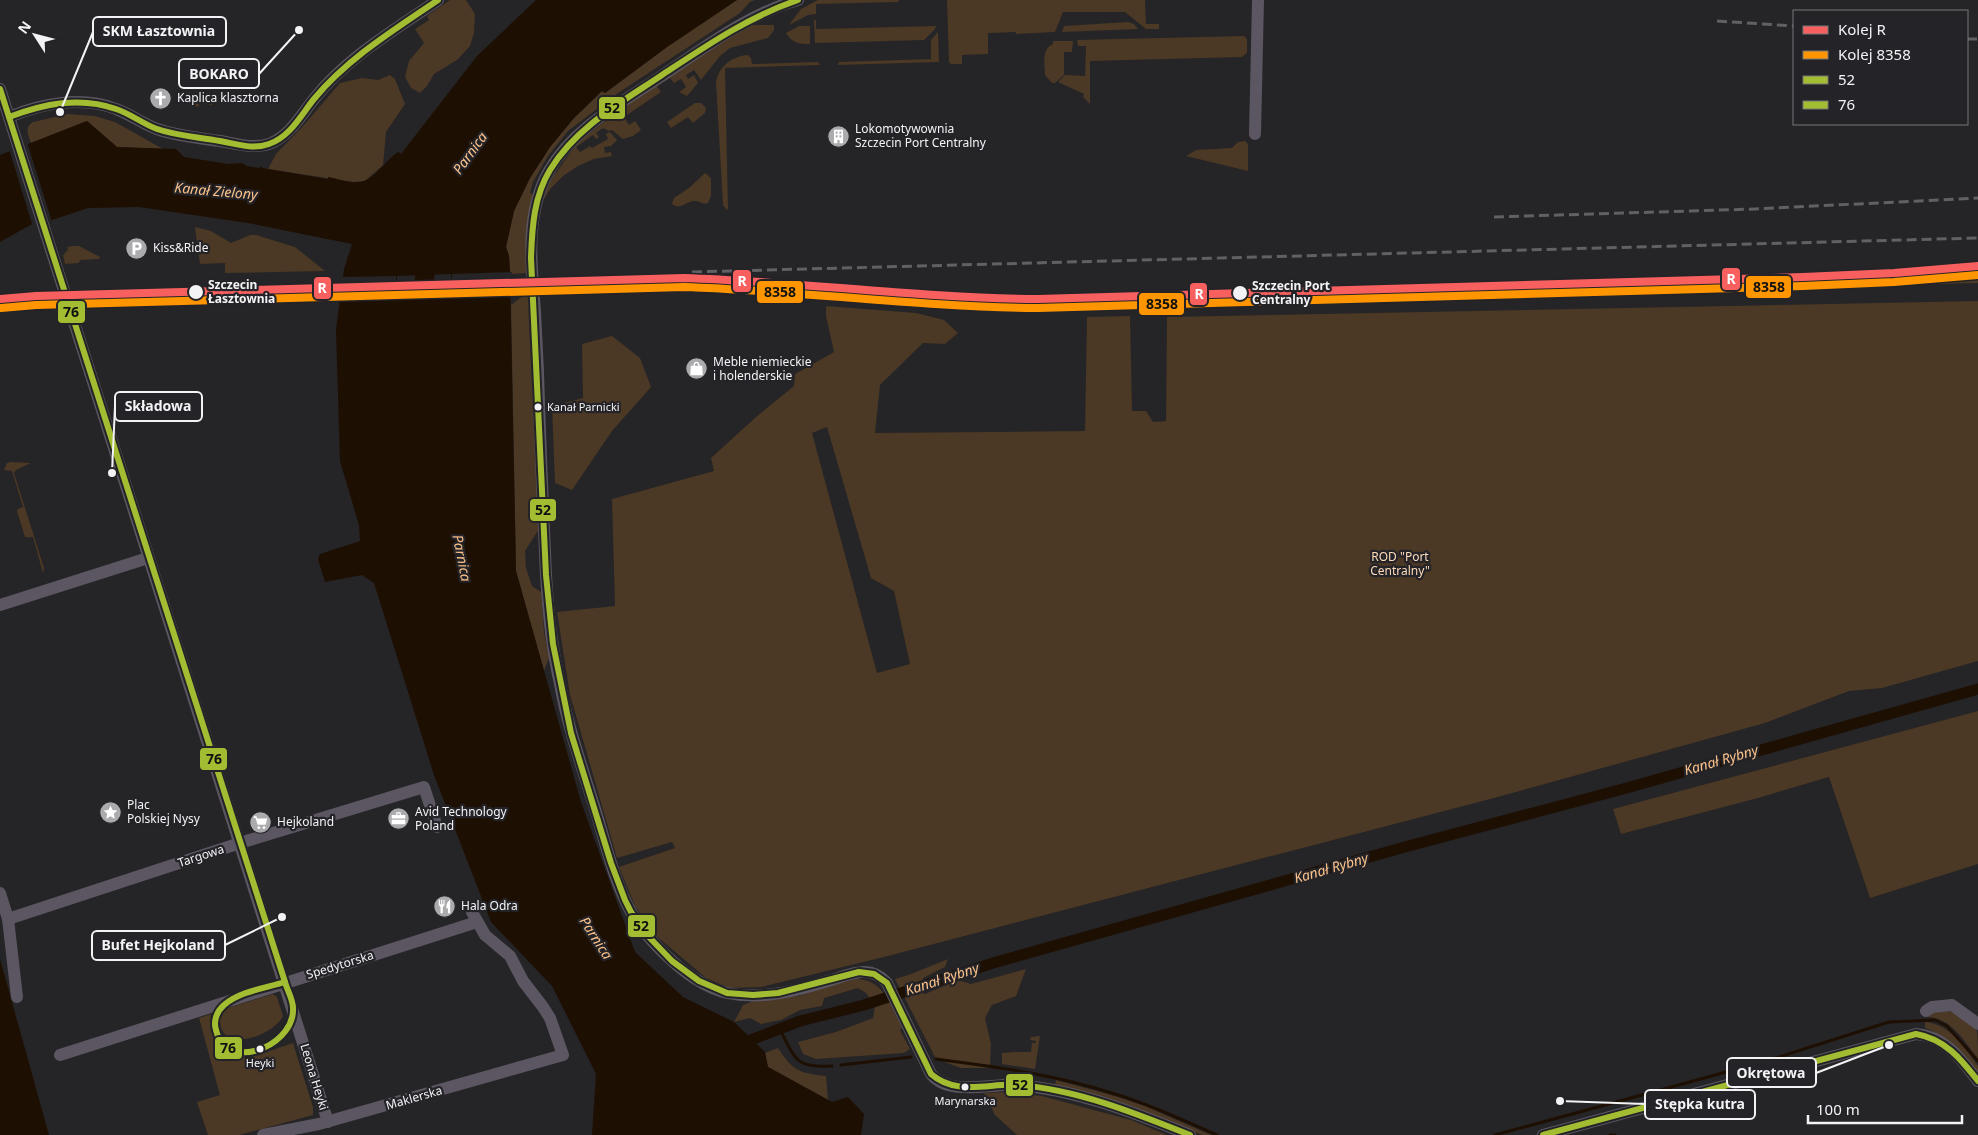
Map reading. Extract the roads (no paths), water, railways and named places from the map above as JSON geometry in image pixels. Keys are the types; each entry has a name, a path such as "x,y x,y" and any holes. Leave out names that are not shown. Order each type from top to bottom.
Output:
{"street":[{"path":"798,0 758,16 731,30 595,121 567,145 556,160 538,195 534,218 531,272 536,325 547,593 559,683 592,799 623,894 638,923 650,939 691,976 718,991 734,994 772,994 812,986 860,972 877,974 884,979 890,988 930,1071 939,1082 954,1087 1018,1085 1065,1092 1129,1112 1190,1135"},
{"path":"1255,134 1258,0"},
{"path":"9,117 61,103 91,102 115,108 148,125 170,132 244,146 266,144 277,140 288,132 324,86 342,68 436,1"},
{"name":"Leona Heyki","path":"0,91 328,1122"},
{"path":"0,605 148,558"},
{"name":"Targowa","path":"8,919 240,843 424,787 438,827"},
{"path":"0,892 8,919 17,997"},
{"name":"Spedytorska","path":"60,1055 285,982 474,917 485,935 510,956 523,981 543,1007 550,1018 563,1055"},
{"path":"1926,1011 1932,1007 1952,1004 1978,1024"},
{"path":"1543,1135 1916,1034 1933,1037 1948,1046 1978,1081"},
{"name":"Maklerska","path":"264,1135 328,1122 563,1055"}],"water":[{"name":"Kanał Zielony","path":"536,0 737,0 667,47 605,93 602,91 574,118 550,147 530,178 514,211 506,247 509,256 510,272 516,571 581,802 635,952 683,997 734,1022 765,1052 768,1067 832,1102 848,1097 864,1114 861,1135 592,1135 596,1074 552,986 491,922 434,775 374,583 362,575 325,582 318,559 320,554 360,541 359,525 340,461 336,329 344,269 352,244 248,223 139,207 88,208 52,220 32,224 0,242 0,155 87,121 117,147 176,149 184,157 228,164 242,163 259,168 262,166 262,168 328,179 328,177 360,182 370,178 398,152 401,154 477,56"},
{"path":"0,959 49,1135 0,1135"}],"waterway":[{"name":"Parnica","path":"428,250 424,283 428,315"},
{"name":"Kanał Rybny","path":"738,1045 800,1021 864,1005 993,963 1978,689"},
{"path":"1495,1135 1763,1062 1889,1022 1935,1020 1947,1026 1978,1061"},
{"path":"779,1028 793,1054 803,1063 832,1066"},
{"path":"841,1065 911,1057"},
{"path":"936,1059 1028,1072 1096,1088 1131,1099 1217,1135"},
{"path":"1610,1135 1615,1135"}],"railway":[{"path":"1717,21 1793,26"},
{"path":"1968,39 1978,39"},
{"path":"1494,217 1755,209 1978,198"},
{"path":"692,272 1978,238"}],"rail line":[{"name":"R","path":"0,299 36,296 684,278 949,296 1038,299 1803,277 1894,273 1978,266"},
{"name":"8358","path":"1,308 36,305 684,287 949,305 1038,308 1803,286 1894,282 1978,275"}],"place":[{"name":"BOKARO","path":"299,30"},
{"name":"Kaplica klasztorna","path":"161,98"},
{"name":"SKM Łasztownia","path":"60,112"},
{"name":"Lokomotywownia Szczecin Port Centralny","path":"839,136"},
{"name":"Kiss&Ride","path":"137,248"},
{"name":"Szczecin Łasztownia","path":"196,292"},
{"name":"Szczecin Port Centralny","path":"1240,293"},
{"name":"Meble niemieckie i holenderskie","path":"697,369"},
{"name":"Kanał Parnicki","path":"538,407"},
{"name":"Składowa","path":"112,473"},
{"name":"Plac Polskiej Nysy","path":"111,812"},
{"name":"Avid Technology Poland","path":"399,819"},
{"name":"Hejkoland","path":"261,822"},
{"name":"Hala Odra","path":"445,906"},
{"name":"Bufet Hejkoland","path":"282,917"},
{"name":"Okrętowa","path":"1889,1045"},
{"name":"Heyki","path":"260,1049"},
{"name":"Marynarska","path":"965,1087"},
{"name":"Stępka kutra","path":"1560,1101"}],"park label":[{"name":"ROD \"Port Centralny\"","path":"1400,564"}]}
